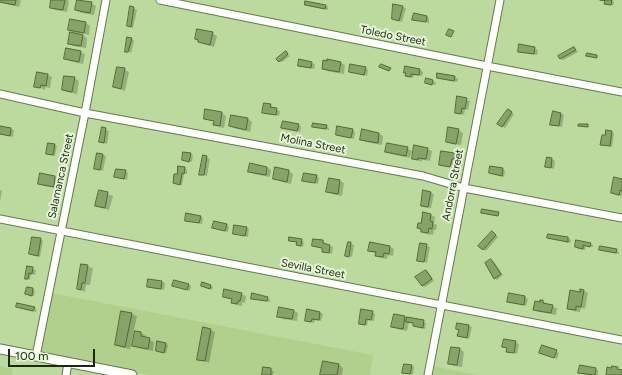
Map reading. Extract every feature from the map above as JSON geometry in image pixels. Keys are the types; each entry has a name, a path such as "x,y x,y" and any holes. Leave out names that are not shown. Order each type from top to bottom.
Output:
{"main road":[{"path":"0,349 132,375"}],"street":[{"name":"Salamanca Street","path":"36,356 106,0"},
{"name":"Toledo Street","path":"160,0 622,92"},
{"name":"Andorra Street","path":"428,375 500,0"},
{"name":"Molina Street","path":"0,94 85,113 423,176 464,188 622,218"},
{"name":"Sevilla Street","path":"0,218 622,340"},
{"path":"66,375 68,363"}],"shaded area":[{"path":"51,293 373,355 370,375 149,375 40,354"},
{"path":"0,366 13,369 12,375 0,375"},
{"path":"432,366 478,375 431,375"}],"building":[{"path":"0,0 16,0 15,5 0,2"},
{"path":"51,0 65,0 63,10 50,8"},
{"path":"77,0 92,2 90,13 75,10"},
{"path":"600,0 612,0 611,5 604,4 605,1"},
{"path":"305,1 326,5 325,9 305,5"},
{"path":"393,4 403,6 399,21 392,19"},
{"path":"130,6 134,7 131,27 127,26"},
{"path":"414,13 427,16 426,22 412,20"},
{"path":"70,19 86,22 84,33 68,30"},
{"path":"197,29 213,32 210,45 198,42 198,40 195,39"},
{"path":"449,29 454,31 451,37 446,35"},
{"path":"70,32 83,35 81,46 68,44"},
{"path":"127,37 132,38 128,52 125,52"},
{"path":"519,44 535,47 534,54 518,52"},
{"path":"574,47 576,50 560,59 558,56"},
{"path":"66,48 81,51 79,62 64,59"},
{"path":"286,51 288,54 279,62 276,59"},
{"path":"587,53 597,55 597,58 586,56"},
{"path":"299,59 312,62 311,68 298,66"},
{"path":"327,59 341,62 339,72 322,69 323,60 327,61"},
{"path":"350,64 366,67 364,75 349,72"},
{"path":"381,64 391,68 389,71 379,67"},
{"path":"405,66 420,69 419,75 411,74 411,77 405,76"},
{"path":"117,67 125,68 121,89 113,87"},
{"path":"37,72 48,74 46,86 41,85 40,88 34,87"},
{"path":"437,73 455,76 454,81 437,78"},
{"path":"64,76 75,77 72,92 62,90"},
{"path":"426,78 433,80 432,85 425,83"},
{"path":"457,96 467,98 465,109 462,108 461,114 455,113"},
{"path":"264,103 271,104 270,107 277,108 276,115 262,113"},
{"path":"205,109 222,112 220,126 213,125 214,121 204,119"},
{"path":"508,109 512,112 502,127 497,124"},
{"path":"553,111 561,113 559,126 550,125"},
{"path":"231,115 248,118 246,130 229,126"},
{"path":"283,121 299,124 297,131 281,128"},
{"path":"313,123 327,125 326,129 312,127"},
{"path":"579,124 588,124 588,127 578,126"},
{"path":"0,126 11,128 10,136 0,134"},
{"path":"337,126 353,129 351,138 336,135"},
{"path":"102,127 106,128 104,143 99,142"},
{"path":"448,127 459,129 456,144 446,142"},
{"path":"362,129 379,133 378,143 360,140"},
{"path":"606,130 612,131 610,146 600,145 602,135 605,135"},
{"path":"48,143 55,144 53,155 46,154"},
{"path":"387,143 408,147 406,156 385,152"},
{"path":"414,145 428,148 426,159 412,159"},
{"path":"441,151 455,153 450,167 439,165"},
{"path":"183,152 191,153 189,162 182,160"},
{"path":"97,153 103,154 100,170 94,169"},
{"path":"203,155 207,156 204,175 199,175"},
{"path":"547,157 552,158 551,168 545,167"},
{"path":"250,163 267,167 266,175 248,172"},
{"path":"178,166 185,167 184,174 182,173 180,185 173,183 174,174 177,174"},
{"path":"490,166 503,168 502,176 489,173"},
{"path":"275,167 289,170 287,182 273,179"},
{"path":"116,169 126,170 124,179 114,177"},
{"path":"40,173 55,176 54,187 38,184"},
{"path":"304,173 317,175 315,183 302,181"},
{"path":"614,177 622,179 622,191 620,190 619,195 611,193"},
{"path":"329,178 340,180 338,194 326,192"},
{"path":"99,190 108,192 105,208 95,206"},
{"path":"423,190 431,192 428,207 421,206"},
{"path":"482,209 499,212 498,216 481,213"},
{"path":"423,212 431,214 430,221 433,222 432,229 429,228 428,233 421,232 421,229 417,228 418,223 421,223"},
{"path":"186,213 201,216 199,223 185,221"},
{"path":"214,221 227,224 225,231 212,228"},
{"path":"234,225 247,227 245,236 233,234"},
{"path":"492,231 496,235 483,250 478,246"},
{"path":"548,234 568,237 568,242 547,238"},
{"path":"32,237 41,238 38,256 29,254"},
{"path":"289,237 302,239 301,246 296,245 297,242 289,241"},
{"path":"313,239 323,240 323,243 330,245 329,253 322,252 322,248 312,246"},
{"path":"576,240 591,243 590,247 583,245 583,249 575,247"},
{"path":"348,242 351,242 349,257 345,256"},
{"path":"370,242 390,246 389,254 384,253 383,257 375,256 376,252 368,251"},
{"path":"420,243 427,244 424,262 417,261"},
{"path":"600,246 617,249 616,253 599,250"},
{"path":"491,259 501,274 494,279 485,263"},
{"path":"81,264 88,265 85,283 82,283 81,290 77,289"},
{"path":"27,266 33,267 32,274 29,273 28,279 25,279"},
{"path":"426,270 432,279 422,286 415,277"},
{"path":"148,279 162,281 161,289 147,287"},
{"path":"174,280 189,284 187,290 172,286"},
{"path":"202,282 211,285 210,289 201,286"},
{"path":"27,287 33,288 32,296 25,294"},
{"path":"224,289 242,293 240,301 238,301 237,304 231,303 232,299 223,297"},
{"path":"580,289 584,290 581,307 576,306 576,310 567,309 570,290 580,292"},
{"path":"252,293 268,297 267,301 251,299"},
{"path":"509,293 525,296 524,305 507,302"},
{"path":"540,300 543,300 543,303 553,305 551,313 533,310 535,301 540,302"},
{"path":"17,303 35,307 33,311 16,307"},
{"path":"279,307 294,310 292,319 277,317"},
{"path":"307,309 320,312 319,320 312,319 311,322 305,321"},
{"path":"361,309 373,311 371,320 366,319 365,325 359,324"},
{"path":"121,311 132,313 125,347 115,345"},
{"path":"394,314 405,316 403,329 391,327"},
{"path":"407,317 424,320 423,328 413,326 413,323 406,322"},
{"path":"457,323 469,325 467,338 457,336 459,330 456,329"},
{"path":"203,327 211,329 205,361 197,360"},
{"path":"135,331 141,332 141,336 150,338 148,349 132,346"},
{"path":"504,339 516,341 514,353 506,352 507,348 502,347"},
{"path":"157,341 166,343 164,353 156,351"},
{"path":"542,345 557,350 554,358 539,353"},
{"path":"451,347 460,348 457,365 448,364"},
{"path":"323,361 339,364 337,375 320,375"},
{"path":"404,364 412,365 410,374 402,373"},
{"path":"580,365 596,368 595,375 578,373"},
{"path":"612,366 618,367 617,369 622,370 622,375 606,375 607,367 611,368"},
{"path":"263,367 271,368 271,375 262,375"}]}
